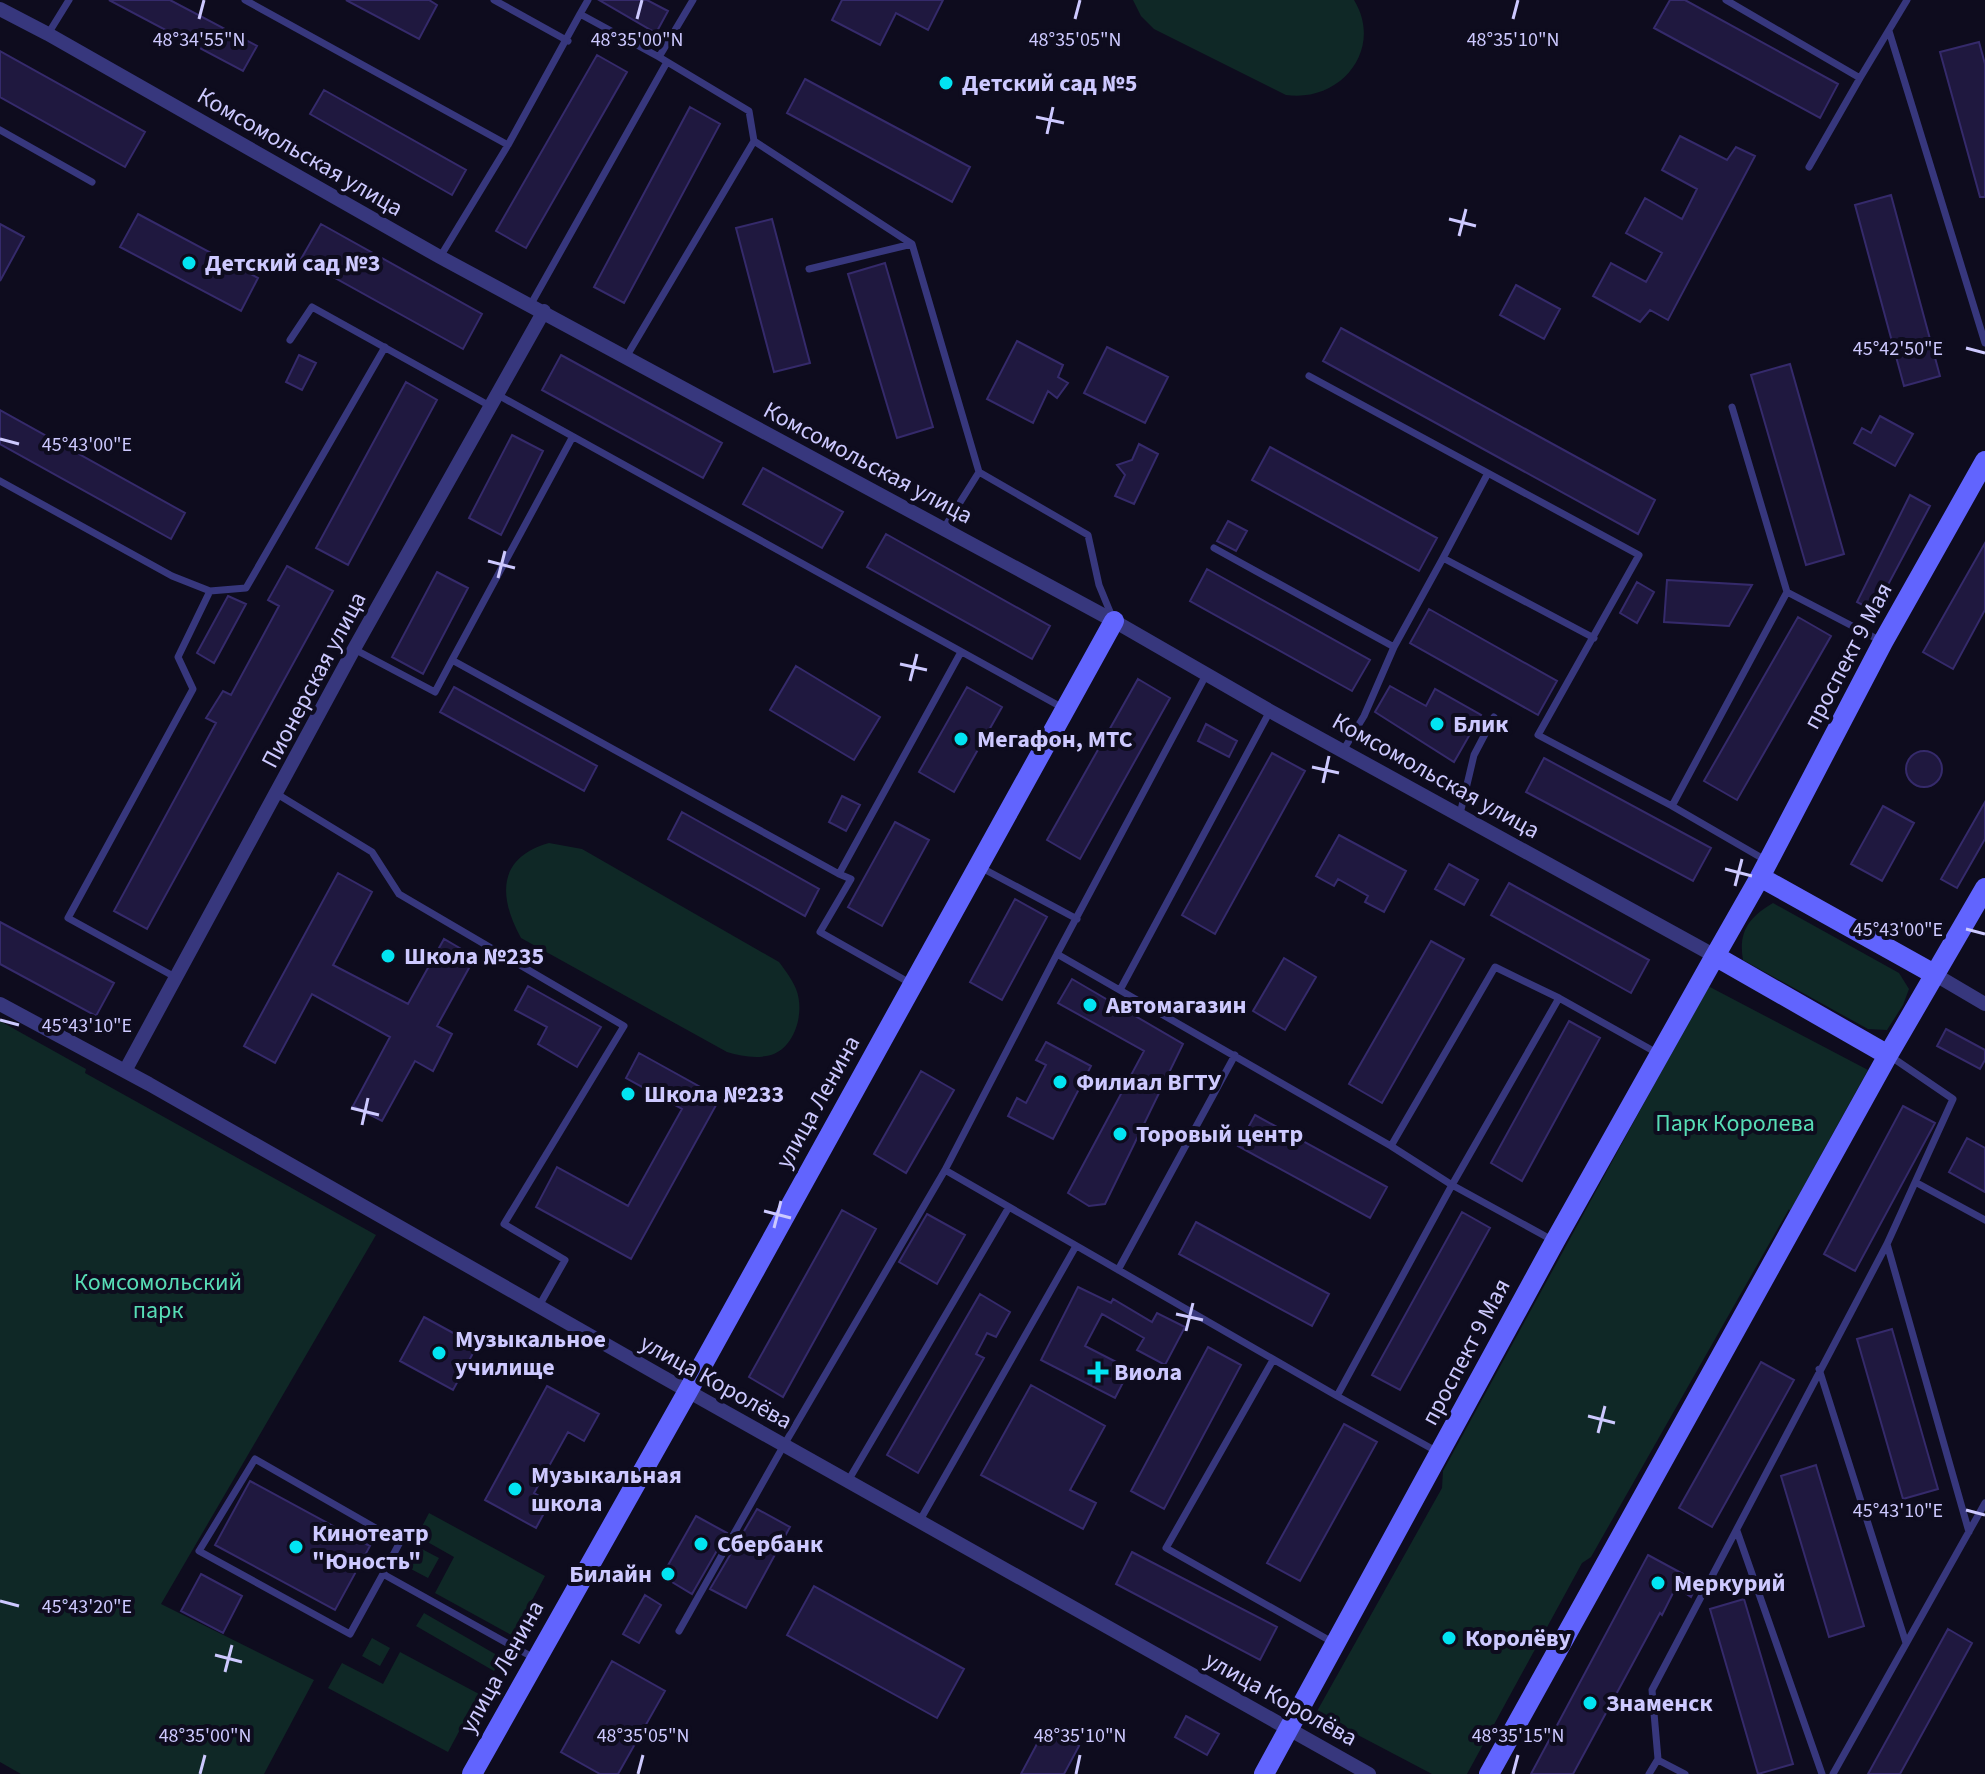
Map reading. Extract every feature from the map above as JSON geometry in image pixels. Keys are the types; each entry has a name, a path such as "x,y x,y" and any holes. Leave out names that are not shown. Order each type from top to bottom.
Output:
{"street":[{"name":"Комсомольская улица","path":"0,9 440,257 1114,621 1270,711 1344,749 1715,956"},
{"name":"Пионерская улица","path":"125,1071 354,649 495,401 537,308"},
{"name":"проспект 9 Мая","path":"1264,1774 1555,1241 1764,870 1883,642 1985,461"},
{"name":"улица Ленина","path":"472,1774 1114,621"},
{"path":"1764,870 1985,1004"},
{"path":"1489,1774 1888,1055 1985,888"},
{"path":"1715,956 1888,1055"},
{"name":"улица Королёва","path":"0,1004 125,1071 1369,1774"}],"lane":[{"path":"48,34 69,0"},
{"path":"245,0 508,145"},
{"path":"494,0 568,41"},
{"path":"440,257 568,41 588,0"},
{"path":"659,57 693,0"},
{"path":"1726,0 1860,78"},
{"path":"1809,167 1907,0"},
{"path":"580,14 749,111 754,141 625,359"},
{"path":"1889,31 1985,343"},
{"path":"537,308 667,62"},
{"path":"0,130 92,182"},
{"path":"754,141 912,244 979,472 1088,535 1099,585 1114,621"},
{"path":"809,269 912,244"},
{"path":"290,340 312,307 385,347 572,438 1065,709"},
{"path":"0,481 172,576 210,591 246,588 385,347"},
{"path":"1309,376 1639,555 1538,735 1672,806 1764,870"},
{"path":"1672,806 1787,592 1732,407"},
{"path":"354,649 435,692 572,438"},
{"path":"944,528 979,472"},
{"path":"1344,749 1364,716 1394,647 1488,473"},
{"path":"1214,548 1394,647"},
{"path":"1443,558 1594,638"},
{"path":"177,978 68,918 193,689 178,657 210,591"},
{"path":"1787,592 1883,642"},
{"path":"839,874 961,652"},
{"path":"452,660 851,879 820,932 912,984"},
{"path":"679,1631 945,1170 1206,675"},
{"path":"1120,990 1270,711"},
{"path":"1460,814 1474,755 1494,717"},
{"path":"277,794 372,852 399,894 624,1026 504,1224 565,1260 539,1306"},
{"path":"977,865 1077,919"},
{"path":"1057,954 1391,1146 1452,1185 1555,1241"},
{"path":"1391,1146 1495,967 1559,998 1659,1054"},
{"path":"1337,1396 1559,998"},
{"path":"1118,1270 1235,1055"},
{"path":"1649,1774 1658,1760 1652,1690 1887,1244 1953,1099 1888,1055"},
{"path":"945,1170 1441,1454"},
{"path":"1917,1183 1985,1220"},
{"path":"848,1482 1009,1207"},
{"path":"1887,1244 1969,1532"},
{"path":"919,1522 1076,1246"},
{"path":"1273,1360 1166,1548 1335,1644"},
{"path":"1819,1369 1906,1643"},
{"path":"255,1459 400,1542 383,1574 350,1634 199,1551 255,1459"},
{"path":"1833,1774 1985,1503"},
{"path":"1737,1531 1822,1774"},
{"path":"383,1574 536,1659"},
{"path":"1658,1760 1685,1774"}],"green space":[{"path":"1133,0 1354,0 1362,18 1364,37 1352,69 1340,81 1306,95 1286,95 1154,29 1141,16"},
{"path":"549,843 582,849 779,962 799,998 799,1017 787,1044 780,1051 765,1056 727,1052 521,938 509,908 507,881 519,859"},
{"path":"1773,903 1899,973 1909,989 1887,1030 1868,1029 1743,960 1742,941 1747,926"},
{"name":"Парк Королева","path":"1708,986 1868,1070 1591,1557 1582,1563 1467,1774 1432,1774 1316,1713 1442,1488 1443,1471"},
{"name":"Комсомольский парк","path":"0,1021 86,1069 85,1073 376,1235 161,1604 314,1680 264,1774 21,1774 0,1762"},
{"path":"429,1513 545,1576 513,1636 435,1593 454,1557 417,1536"},
{"path":"420,1548 439,1558 428,1578 409,1568"},
{"path":"424,1613 502,1658 494,1671 416,1626"},
{"path":"372,1638 390,1648 380,1666 362,1656"},
{"path":"400,1652 479,1694 448,1752 328,1688 342,1663 383,1684"}],"building":[{"path":"109,0 170,0 257,46 243,71"},
{"path":"346,0 429,0 437,5 419,39"},
{"path":"599,0 647,0 668,11 656,33"},
{"path":"842,0 943,0 928,30 896,13 880,45 832,20"},
{"path":"1670,0 1685,0 1838,84 1820,118 1654,28"},
{"path":"1979,42 1985,64 1985,197 1980,197 1940,52"},
{"path":"0,51 145,132 125,167 0,97"},
{"path":"597,55 627,72 526,248 496,231"},
{"path":"805,79 970,167 952,202 787,113"},
{"path":"324,90 466,170 452,195 310,114"},
{"path":"690,107 720,124 624,303 594,287"},
{"path":"1680,136 1727,160 1736,147 1755,156 1668,320 1650,310 1640,322 1593,296 1611,263 1646,282 1662,253 1626,233 1645,198 1682,219 1697,189 1662,170"},
{"path":"1891,195 1940,376 1904,386 1855,205"},
{"name":"Детский сад №3","path":"138,214 258,278 241,311 120,247"},
{"path":"772,219 810,363 774,372 736,228"},
{"path":"0,224 24,237 0,281"},
{"path":"321,224 482,314 463,349 301,259"},
{"path":"885,263 933,427 897,438 848,274"},
{"path":"1516,285 1560,309 1544,339 1500,315"},
{"path":"1341,328 1655,500 1638,534 1323,361"},
{"path":"1017,341 1063,365 1058,377 1068,383 1057,398 1048,391 1033,423 987,399"},
{"path":"1107,347 1168,377 1145,423 1084,393"},
{"path":"299,355 316,363 302,390 286,382"},
{"path":"561,355 722,443 703,478 542,390"},
{"path":"1790,364 1844,554 1806,565 1751,375"},
{"path":"406,382 437,400 348,565 316,548"},
{"path":"0,410 185,513 171,539 0,444"},
{"path":"1880,416 1913,434 1895,466 1854,443 1862,428 1871,433"},
{"path":"512,435 543,451 501,535 469,518"},
{"path":"1139,444 1158,454 1134,504 1115,496 1125,475 1117,465 1132,460"},
{"path":"1270,447 1437,538 1419,571 1252,480"},
{"path":"763,468 843,512 822,548 743,504"},
{"path":"1910,495 1930,506 1874,611 1857,602"},
{"path":"1228,521 1247,531 1236,551 1217,541"},
{"path":"886,534 1050,626 1032,659 867,567"},
{"path":"1985,543 1985,610 1953,669 1923,652"},
{"path":"287,566 333,591 147,929 114,911 216,723 206,718 223,691 231,695 279,606 268,600"},
{"path":"1207,569 1370,660 1352,691 1190,601"},
{"path":"437,572 468,588 423,674 392,657"},
{"path":"1667,580 1752,585 1729,626 1664,622"},
{"path":"1637,582 1654,592 1637,623 1620,613"},
{"path":"228,596 246,604 214,663 197,653"},
{"path":"1429,609 1557,681 1538,715 1410,643"},
{"path":"1798,617 1831,636 1737,800 1704,781"},
{"path":"796,666 880,717 854,760 770,710"},
{"path":"1138,679 1170,698 1080,859 1047,840"},
{"path":"1390,686 1426,706 1435,689 1481,715 1454,762 1375,712"},
{"path":"454,687 597,766 584,791 440,712"},
{"name":"Мегафон, МТС","path":"967,687 1002,707 954,792 919,772"},
{"path":"1206,724 1237,741 1229,757 1198,741"},
{"path":"1924,751 1937,756 1942,769 1937,782 1924,787 1911,782 1906,769 1911,756"},
{"path":"1272,753 1305,771 1215,934 1182,915"},
{"path":"1544,758 1711,848 1693,881 1526,792"},
{"path":"842,796 860,805 846,831 829,822"},
{"path":"1985,802 1985,839 1957,888 1941,879"},
{"path":"1883,806 1914,823 1882,881 1851,864"},
{"path":"682,812 819,889 805,916 668,839"},
{"path":"895,822 929,840 882,926 848,907"},
{"path":"1339,835 1406,871 1384,912 1365,902 1368,896 1338,879 1334,886 1316,876"},
{"path":"1449,864 1478,880 1464,905 1435,889"},
{"path":"338,873 372,892 333,965 408,1004 444,939 475,957 437,1026 452,1034 433,1071 415,1061 382,1121 353,1106 390,1037 312,994 275,1063 244,1046"},
{"path":"1509,883 1649,960 1631,993 1491,915"},
{"path":"1015,899 1047,917 1002,1000 970,982"},
{"path":"0,922 114,983 96,1016 0,964"},
{"path":"1431,941 1464,959 1382,1103 1349,1084"},
{"path":"1284,958 1316,977 1285,1030 1253,1011"},
{"path":"1072,979 1183,1044 1105,1204 1089,1206 1068,1193 1144,1051 1058,1003"},
{"path":"528,986 601,1027 577,1067 538,1044 547,1027 515,1010"},
{"path":"1569,1021 1600,1038 1522,1181 1491,1163"},
{"path":"1946,1029 1985,1050 1985,1060 1980,1069 1937,1046"},
{"name":"Филиал ВГТУ","path":"1046,1042 1091,1066 1053,1139 1008,1116 1017,1098 1026,1103 1046,1065 1036,1060"},
{"path":"639,1053 720,1098 631,1259 536,1207 557,1167 628,1206 682,1109 626,1078"},
{"path":"921,1071 954,1090 906,1173 874,1154"},
{"path":"1903,1106 1935,1123 1855,1271 1824,1254"},
{"path":"1255,1115 1387,1187 1370,1218 1238,1146"},
{"path":"1967,1138 1985,1148 1985,1192 1949,1172"},
{"path":"842,1210 876,1229 783,1397 749,1377"},
{"path":"1462,1212 1490,1228 1400,1390 1372,1375"},
{"path":"927,1214 965,1235 937,1284 899,1262"},
{"path":"1196,1222 1329,1294 1312,1326 1179,1254"},
{"path":"1078,1287 1111,1303 1113,1299 1152,1322 1157,1313 1185,1327 1165,1365 1137,1350 1144,1338 1102,1314 1085,1346 1130,1369 1115,1398 1041,1360"},
{"path":"980,1294 1010,1312 996,1337 987,1333 976,1354 984,1358 918,1473 887,1455"},
{"name":"Музыкальное училище","path":"424,1317 477,1346 453,1390 400,1361"},
{"path":"1892,1329 1938,1489 1903,1499 1857,1339"},
{"path":"1208,1347 1241,1365 1164,1509 1131,1491"},
{"path":"1761,1362 1794,1380 1712,1527 1679,1508"},
{"path":"1031,1385 1105,1426 1070,1490 1096,1503 1083,1529 981,1475"},
{"name":"Музыкальная школа","path":"547,1386 599,1414 584,1441 568,1432 534,1493 550,1502 536,1528 485,1500"},
{"path":"1344,1424 1377,1442 1300,1581 1267,1563"},
{"path":"1816,1465 1864,1626 1829,1637 1781,1476"},
{"path":"250,1481 370,1546 335,1610 215,1545"},
{"path":"757,1509 790,1527 746,1608 710,1589"},
{"path":"696,1516 727,1533 692,1594 662,1576"},
{"path":"1132,1552 1277,1627 1260,1660 1116,1584"},
{"name":"Знаменск","path":"1648,1555 1698,1582 1691,1597 1676,1587 1573,1774 1531,1774"},
{"path":"201,1574 242,1596 223,1633 181,1611"},
{"path":"814,1586 964,1669 937,1718 787,1635"},
{"path":"645,1595 661,1605 639,1643 623,1634"},
{"path":"1744,1599 1793,1764 1758,1774 1710,1609"},
{"path":"1948,1629 1972,1643 1900,1774 1868,1774"},
{"path":"612,1661 665,1691 618,1774 600,1774 561,1752"},
{"path":"1186,1716 1219,1734 1207,1755 1175,1737"},
{"path":"1046,1727 1079,1746 1064,1774 1021,1774"}],"place":[{"name":"Детский сад №5","path":"946,83"},
{"name":"Детский сад №3","path":"189,263"},
{"name":"Блик","path":"1437,724"},
{"name":"Мегафон, МТС","path":"961,739"},
{"name":"Школа №235","path":"388,956"},
{"name":"Автомагазин","path":"1090,1005"},
{"name":"Филиал ВГТУ","path":"1060,1082"},
{"name":"Школа №233","path":"628,1094"},
{"name":"Торовый центр","path":"1120,1134"},
{"name":"Музыкальное училище","path":"439,1353"},
{"name":"Виола","path":"1098,1372"},
{"name":"Музыкальная школа","path":"515,1489"},
{"name":"Сбербанк","path":"701,1544"},
{"name":"Кинотеатр \"Юность\"","path":"296,1547"},
{"name":"Билайн","path":"668,1574"},
{"name":"Меркурий","path":"1658,1583"},
{"name":"Королёву","path":"1449,1638"},
{"name":"Знаменск","path":"1590,1703"}]}
